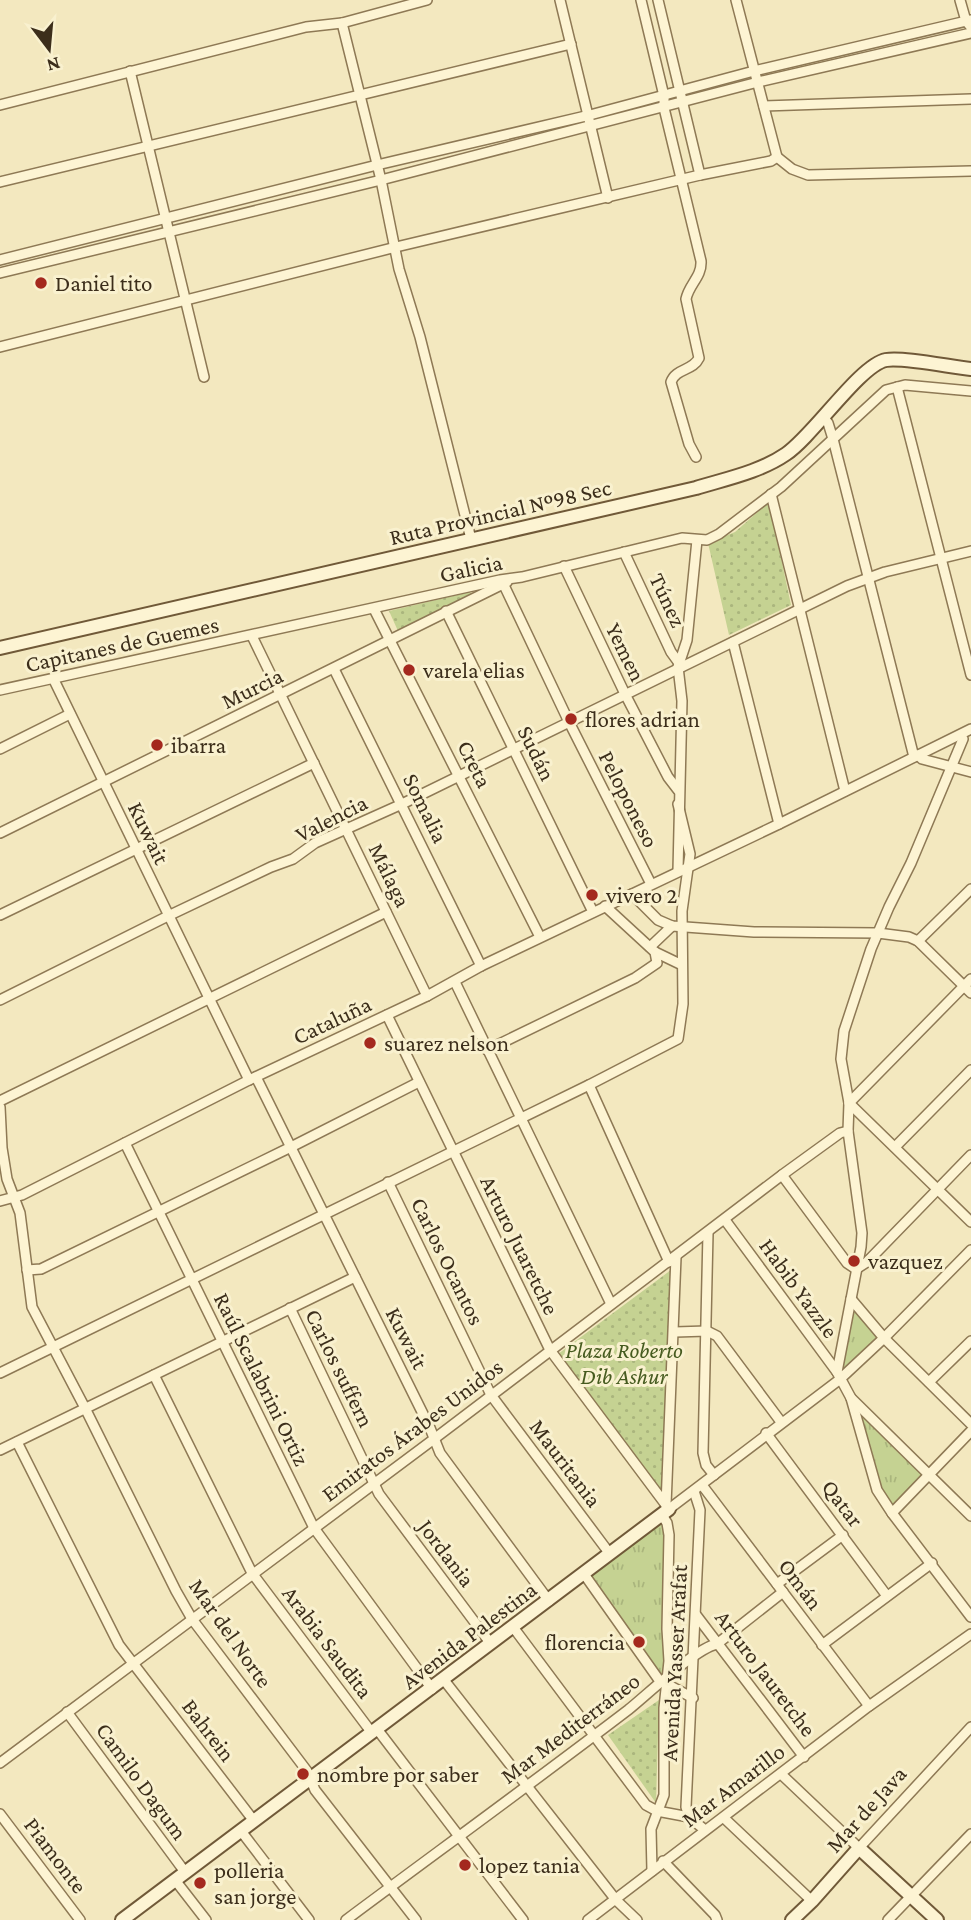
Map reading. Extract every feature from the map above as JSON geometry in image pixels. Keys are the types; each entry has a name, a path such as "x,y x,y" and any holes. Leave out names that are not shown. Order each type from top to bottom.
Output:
{"street":[{"path":"0,105 306,27 342,23 427,0"},
{"path":"561,0 608,198"},
{"path":"641,0 664,96 664,108 680,180 701,261 701,272 688,291 686,299 699,358 694,366 675,374 671,382 689,444 696,457"},
{"path":"658,0 700,175"},
{"path":"738,0 777,157 792,169 808,175 971,171"},
{"path":"0,260 377,165 590,115 754,71 970,22 960,0"},
{"path":"342,23 381,180 401,277 420,337 471,539"},
{"path":"0,273 381,180 758,82 971,33"},
{"path":"0,182 571,44"},
{"path":"130,71 204,377"},
{"path":"764,106 971,99"},
{"path":"0,347 396,247 777,157"},
{"name":"Ruta Provincial Nº98 Sec","path":"0,648 670,495 765,465 785,454 824,418 863,374 887,360 971,369"},
{"path":"971,391 897,387 971,675"},
{"name":"Galicia","path":"252,636 522,577 687,537 706,540 719,534 771,494 881,393 897,387"},
{"path":"824,418 828,422 833,439 918,757"},
{"path":"771,494 845,791"},
{"path":"678,871 682,701 679,665 687,640 697,540"},
{"name":"Valencia","path":"0,1000 167,916 293,859 315,843 402,804 679,665 868,577 971,551"},
{"name":"Túnez","path":"624,552 679,665"},
{"name":"Yemen","path":"564,566 625,694 668,777 678,790"},
{"name":"Murcia","path":"0,833 334,669 502,581"},
{"name":"Peloponeso","path":"502,581 651,884"},
{"name":"Creta","path":"374,609 540,937"},
{"name":"Sudán","path":"446,611 593,912"},
{"name":"Capitanes de Guemes","path":"0,690 252,636"},
{"name":"Málaga","path":"252,636 427,996"},
{"path":"733,642 779,824"},
{"name":"Somalia","path":"334,669 481,966"},
{"name":"Kuwait","path":"53,678 208,999 291,1147 440,1453 548,1601"},
{"path":"0,749 70,714"},
{"path":"918,757 971,729"},
{"path":"918,757 967,737"},
{"path":"838,1376 862,1233 848,1131 849,1103 841,1045 878,933 967,737"},
{"path":"918,757 971,772"},
{"name":"Cataluña","path":"0,1201 15,1197 387,1016 540,937 918,757"},
{"path":"0,915 314,764"},
{"path":"0,1373 678,1039 683,1004 678,926 689,866 689,847 678,804"},
{"path":"918,941 971,889"},
{"path":"632,894 658,920 678,926 754,932 878,933 909,937 918,941 969,986 849,1103"},
{"path":"605,906 652,949 682,965"},
{"path":"0,1101 386,912"},
{"path":"652,949 678,926"},
{"path":"487,1050 635,978 657,963 652,949"},
{"path":"455,982 611,1304"},
{"name":"Arturo Juaretche","path":"387,1016 550,1350 666,1509"},
{"path":"895,1147 971,1070"},
{"path":"0,1107 1,1148 7,1179 20,1213 27,1270 41,1269 419,1082"},
{"path":"589,1085 673,1259"},
{"path":"849,1103 971,1222"},
{"name":"Emiratos Árabes Unidos","path":"0,1763 782,1175 840,1133 848,1131"},
{"name":"Raúl Scalabrini Ortiz","path":"125,1143 314,1528 432,1689"},
{"path":"856,1269 867,1262 971,1156"},
{"path":"782,1175 847,1263 856,1269"},
{"name":"Carlos Ocantos","path":"388,1182 491,1395"},
{"name":"Habib Yazzle","path":"725,1220 838,1376 851,1398"},
{"path":"708,1233 704,1453 706,1465 714,1475"},
{"name":"Avenida Palestina","path":"122,1920 513,1628 666,1509 702,1485 884,1338 971,1250"},
{"name":"Avenida Yasser Arafat","path":"652,1871 651,1829 664,1795 669,1535 666,1509 675,1332 673,1259"},
{"name":"Mar del Norte","path":"27,1270 32,1307 192,1619 307,1771 315,1790 416,1920"},
{"path":"0,1450 355,1277"},
{"path":"851,1299 884,1338 971,1424"},
{"name":"Carlos suffern","path":"290,1308 374,1483"},
{"path":"675,1332 707,1331 717,1336 781,1422"},
{"path":"929,1382 971,1341"},
{"name":"Arabia Saudita","path":"154,1375 252,1573 523,1920"},
{"name":"Mauritania","path":"491,1395 610,1554"},
{"path":"851,1398 971,1516"},
{"path":"851,1398 874,1485 971,1617"},
{"path":"892,1513 971,1431"},
{"name":"Qatar","path":"766,1433 887,1596"},
{"name":"Bahrein","path":"17,1442 113,1634 254,1821"},
{"name":"Jordania","path":"374,1483 379,1494 491,1644"},
{"name":"Omán","path":"702,1485 869,1706"},
{"name":"Avenida Yasser Arafat","path":"689,1818 686,1807 700,1510 694,1491"},
{"path":"777,1584 843,1535"},
{"path":"822,1645 932,1563"},
{"path":"584,1574 666,1682 692,1698"},
{"name":"Mar Mediterráneo","path":"346,1920 666,1682 694,1655 717,1644 783,1592"},
{"name":"Arturo Jauretche","path":"696,1615 804,1757"},
{"path":"513,1628 646,1805 657,1811 689,1818 705,1830"},
{"name":"Mar Amarillo","path":"588,1920 869,1706 971,1634"},
{"path":"444,1679 615,1900 637,1920"},
{"name":"Camilo Dagum","path":"67,1712 180,1876 206,1920"},
{"name":"Mar de Java","path":"792,1920 971,1727"},
{"path":"781,1774 937,1920"},
{"name":"Piamonte","path":"0,1814 80,1920"},
{"path":"724,1818 812,1901"},
{"path":"241,1831 309,1920"},
{"path":"888,1920 971,1834"},
{"path":"663,1861 717,1920"}],"green space":[{"path":"769,502 791,605 729,635 708,543 735,532"},
{"path":"470,592 472,595 398,631 389,611"},
{"name":"Plaza Roberto Dib Ashur","path":"671,1270 669,1382 663,1492 558,1354"},
{"path":"851,1300 883,1338 839,1379"},
{"path":"852,1400 928,1474 892,1512 877,1490"},
{"path":"662,1516 666,1524 667,1661 662,1680 589,1575"},
{"path":"659,1700 656,1803 608,1735"}],"place":[{"name":"Daniel tito","path":"41,283"},
{"name":"varela elias","path":"409,670"},
{"name":"flores adrian","path":"571,719"},
{"name":"ibarra","path":"157,745"},
{"name":"vivero 2","path":"592,895"},
{"name":"suarez nelson","path":"370,1043"},
{"name":"vazquez","path":"854,1261"},
{"name":"florencia","path":"639,1642"},
{"name":"nombre por saber","path":"303,1774"},
{"name":"lopez tania","path":"465,1865"},
{"name":"polleria san jorge","path":"200,1883"}]}
